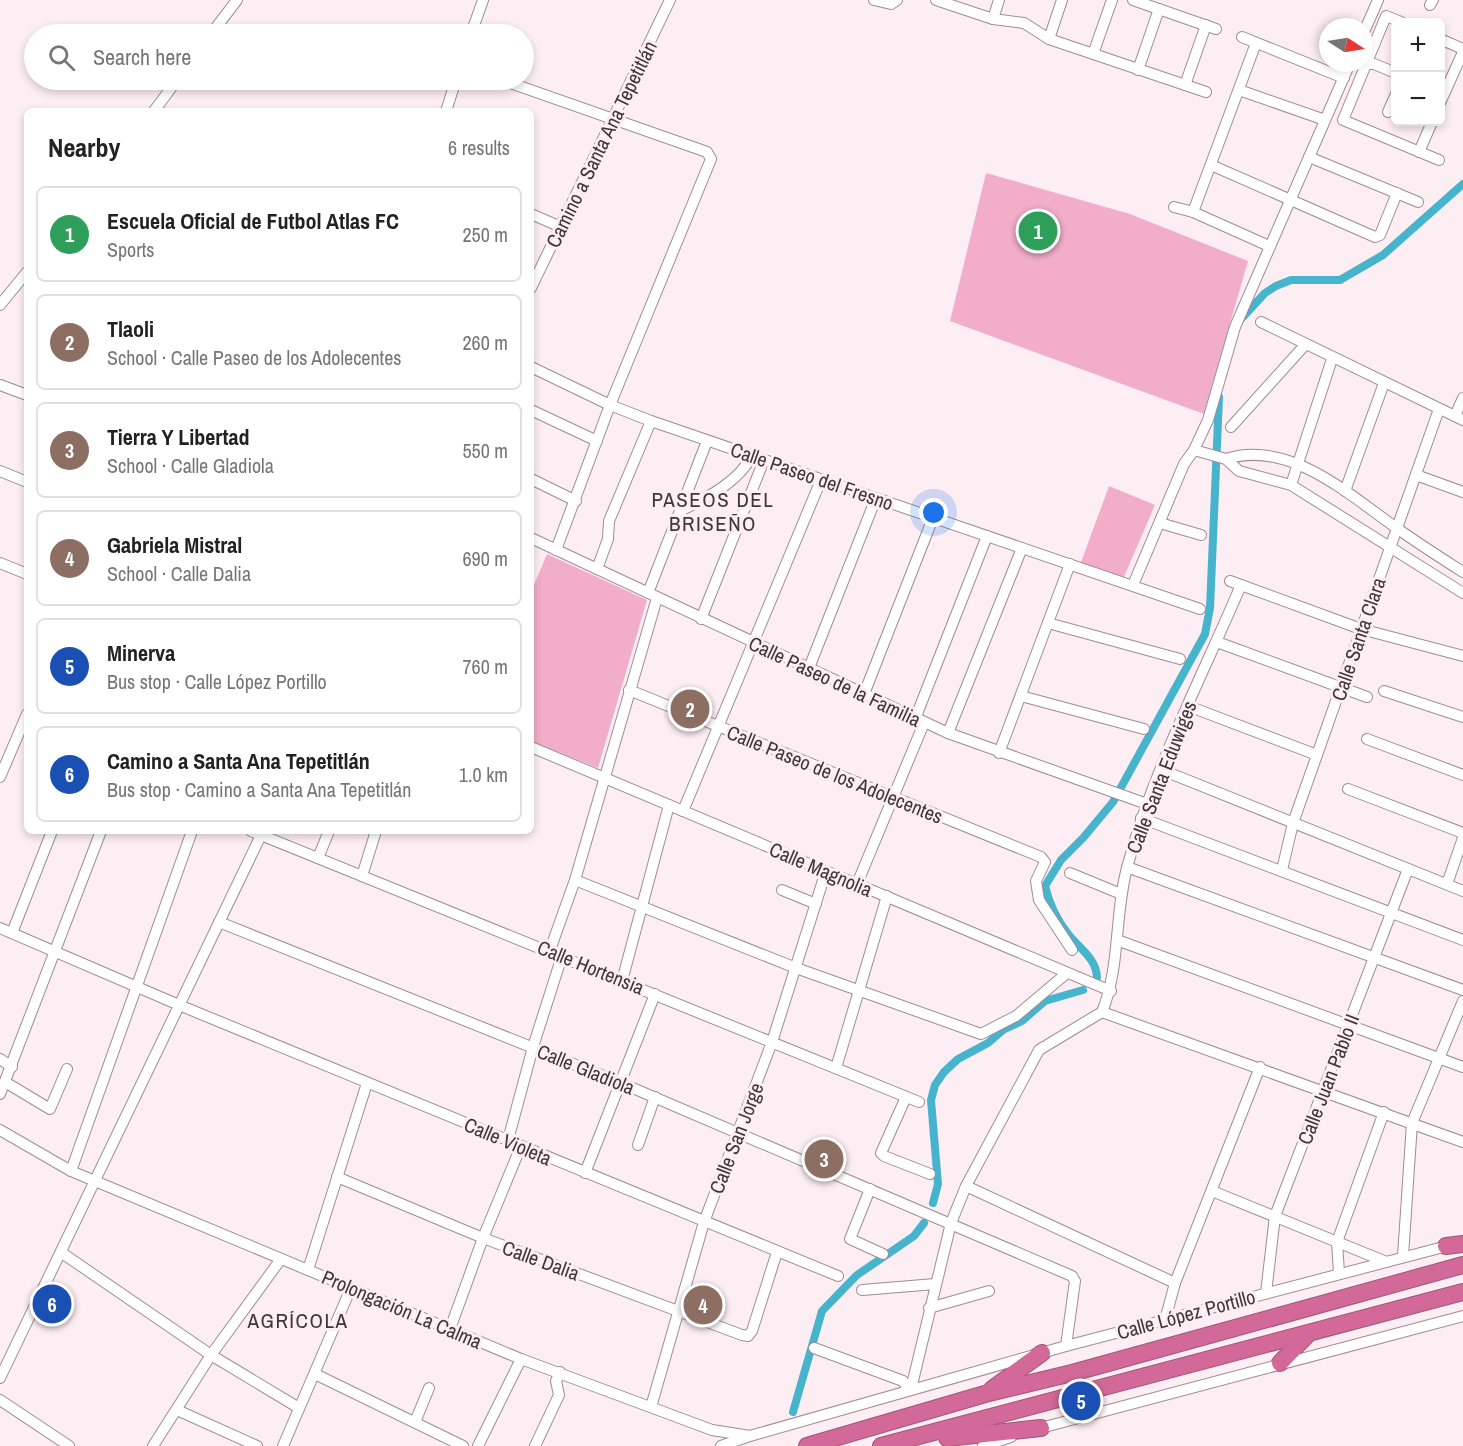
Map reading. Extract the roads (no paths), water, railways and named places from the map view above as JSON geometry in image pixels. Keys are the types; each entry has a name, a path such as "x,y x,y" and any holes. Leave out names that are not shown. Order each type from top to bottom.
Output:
{"highway":[{"path":"807,1446 984,1394 1072,1373 1463,1265"},
{"path":"880,1446 1463,1292"},
{"path":"1280,1363 1308,1334"},
{"path":"984,1394 1042,1353"},
{"path":"917,1446 1047,1408 1064,1398"},
{"path":"943,1438 1041,1428"}],"street":[{"path":"219,24 237,0"},
{"path":"475,24 483,0"},
{"name":"Camino a Santa Ana Tepetitlán","path":"534,279 670,0"},
{"path":"874,0 891,4 897,0"},
{"path":"936,0 948,2 993,19 1024,23 1049,39 1206,92"},
{"path":"993,19 999,0"},
{"path":"1049,39 1062,0"},
{"path":"1093,54 1112,0"},
{"path":"1133,0 1211,27 1185,86"},
{"path":"1370,18 1378,0"},
{"path":"1138,69 1159,9"},
{"path":"1373,45 1386,16 1391,18"},
{"path":"1242,37 1340,76"},
{"path":"1445,41 1463,50 1445,89"},
{"path":"1193,212 1256,43"},
{"path":"1373,64 1393,72"},
{"path":"1132,585 1184,464 1194,450 1208,420 1235,327 1309,157 1321,118 1343,72"},
{"path":"1362,72 1343,120 1439,160"},
{"path":"156,108 170,90"},
{"path":"447,108 453,90"},
{"path":"531,90 707,152 711,159 610,405 556,550"},
{"path":"1239,90 1321,118"},
{"path":"1388,112 1391,104"},
{"path":"1419,152 1430,126"},
{"path":"1309,157 1418,202"},
{"path":"1210,165 1377,237 1397,193"},
{"path":"1174,207 1193,212 1269,246"},
{"path":"534,215 561,227"},
{"path":"0,305 24,276"},
{"path":"1261,322 1332,359 1459,418 1463,398"},
{"path":"1231,427 1305,345"},
{"path":"1291,485 1332,359"},
{"name":"Calle Paseo del Fresno","path":"534,367 610,405 651,421 1200,609"},
{"path":"1345,491 1384,383"},
{"path":"0,385 24,394"},
{"name":"Calle Santa Clara","path":"1282,870 1293,823 1439,409"},
{"path":"534,411 597,441"},
{"path":"597,569 608,540 609,521 651,421"},
{"path":"550,950 575,880 653,595 707,441"},
{"path":"1194,450 1222,458 1239,471 1291,485 1463,593"},
{"path":"1239,471 1242,454"},
{"path":"1222,458 1256,454 1297,464 1345,491 1463,572"},
{"path":"682,510 708,497 747,466 752,455"},
{"path":"701,618 764,460"},
{"path":"0,471 24,482"},
{"path":"1416,475 1463,492"},
{"path":"534,480 576,501"},
{"path":"683,811 755,643 821,480"},
{"path":"808,668 876,498"},
{"path":"864,694 933,518"},
{"path":"1160,523 1201,535"},
{"path":"857,884 893,798 987,536"},
{"name":"Calle Paseo de la Familia","path":"534,539 920,721 999,753 1147,804"},
{"path":"948,733 1022,548"},
{"path":"0,563 24,573"},
{"path":"999,753 1070,564"},
{"path":"1230,581 1361,629 1463,656"},
{"name":"Calle Santa Eduwiges","path":"1102,1012 1111,991 1121,894 1141,818 1241,585"},
{"path":"1048,623 1180,659"},
{"path":"1217,642 1367,698"},
{"name":"Calle Paseo de los Adolecentes","path":"628,690 1041,857 1045,862 1036,887 1039,900 1072,950"},
{"path":"1384,691 1463,717"},
{"path":"1021,696 1144,729"},
{"path":"1188,706 1317,756"},
{"path":"0,777 22,739"},
{"path":"1367,739 1463,775"},
{"name":"Calle Magnolia","path":"534,748 1111,991"},
{"path":"1162,770 1463,891"},
{"path":"1348,789 1463,834"},
{"path":"622,981 669,805"},
{"path":"1141,818 1463,940"},
{"path":"12,933 51,834"},
{"path":"0,1094 100,834"},
{"path":"71,1172 191,834"},
{"path":"0,1378 62,1253 219,922 258,834"},
{"name":"Calle Hortensia","path":"264,834 919,1102"},
{"path":"318,858 328,834"},
{"path":"363,876 375,834"},
{"path":"1446,884 1463,838"},
{"path":"1127,867 1463,990"},
{"name":"Calle Juan Pablo II","path":"1266,1293 1275,1216 1408,869"},
{"name":"Calle San Jorge","path":"651,1407 704,1222 772,1042 826,871"},
{"path":"1070,873 1121,894"},
{"path":"575,880 796,968 981,1034 1016,1016 1067,973"},
{"path":"782,890 816,904"},
{"path":"836,1068 886,897"},
{"name":"Calle Gladiola","path":"219,922 655,1097 1074,1278 1066,1346"},
{"name":"Calle Violeta","path":"0,928 179,1005 838,1276"},
{"path":"1117,940 1463,1067"},
{"path":"508,1140 533,1047 562,956"},
{"path":"585,1173 655,994"},
{"path":"1403,1256 1412,1123 1463,1001"},
{"path":"910,1390 951,1223 966,1186 1039,1050 1102,1012 1463,1142"},
{"path":"0,1059 12,1067"},
{"path":"1165,1320 1175,1283 1260,1067"},
{"path":"5,1082 50,1109 67,1069"},
{"path":"308,1270 367,1083"},
{"path":"638,1145 655,1097"},
{"path":"906,1097 881,1153 930,1174"},
{"path":"1339,1273 1337,1242 1384,1112"},
{"name":"Prolongación La Calma","path":"0,1130 71,1172 94,1182 521,1359 712,1431 750,1436 910,1390"},
{"path":"450,1329 483,1238 521,1146"},
{"name":"Calle Dalia","path":"337,1177 483,1238 748,1336 753,1331 777,1252"},
{"path":"966,1186 1175,1283"},
{"path":"870,1189 850,1240 883,1254"},
{"path":"1212,1191 1384,1262"},
{"name":"Calle López Portillo","path":"910,1390 1339,1273 1457,1244"},
{"path":"62,1253 212,1355 300,1408"},
{"path":"153,1446 212,1355 281,1259"},
{"path":"862,1290 935,1284"},
{"path":"283,1446 351,1288"},
{"path":"929,1308 989,1291"},
{"path":"982,1446 1280,1363 1296,1362 1463,1316"},
{"path":"814,1348 903,1381 910,1390"},
{"path":"478,1446 521,1359"},
{"path":"535,1446 559,1395 556,1381 560,1372"},
{"path":"315,1374 463,1446"},
{"path":"415,1422 429,1388"},
{"path":"0,1400 69,1446"},
{"path":"177,1410 257,1446"},
{"path":"712,1431 719,1437 721,1446 750,1436"}],"waterway":[{"path":"1242,318 1265,293 1276,286 1291,280 1340,280 1383,255 1463,184"},
{"path":"1097,977 1094,964 1068,934 1057,917 1045,886 1061,860 1113,802 1205,634 1210,608 1219,397"},
{"path":"933,1203 938,1184 931,1100 935,1085 944,1072 958,1059 988,1043 1003,1030 1022,1021 1045,1001 1083,990"},
{"path":"793,1412 822,1311 857,1275 914,1236 924,1223"}],"place":[{"name":"Escuela Oficial de Futbol Atlas FC","path":"1038,231"},
{"name":"Tlaoli","path":"690,709"},
{"name":"Tierra Y Libertad","path":"824,1159"},
{"name":"Camino a Santa Ana Tepetitlán","path":"52,1304"},
{"name":"Gabriela Mistral","path":"703,1305"},
{"name":"Minerva","path":"1081,1401"}],"district":[{"name":"PASEOS DEL BRISEÑO","path":"713,511"},
{"name":"AGRÍCOLA","path":"298,1320"}]}
